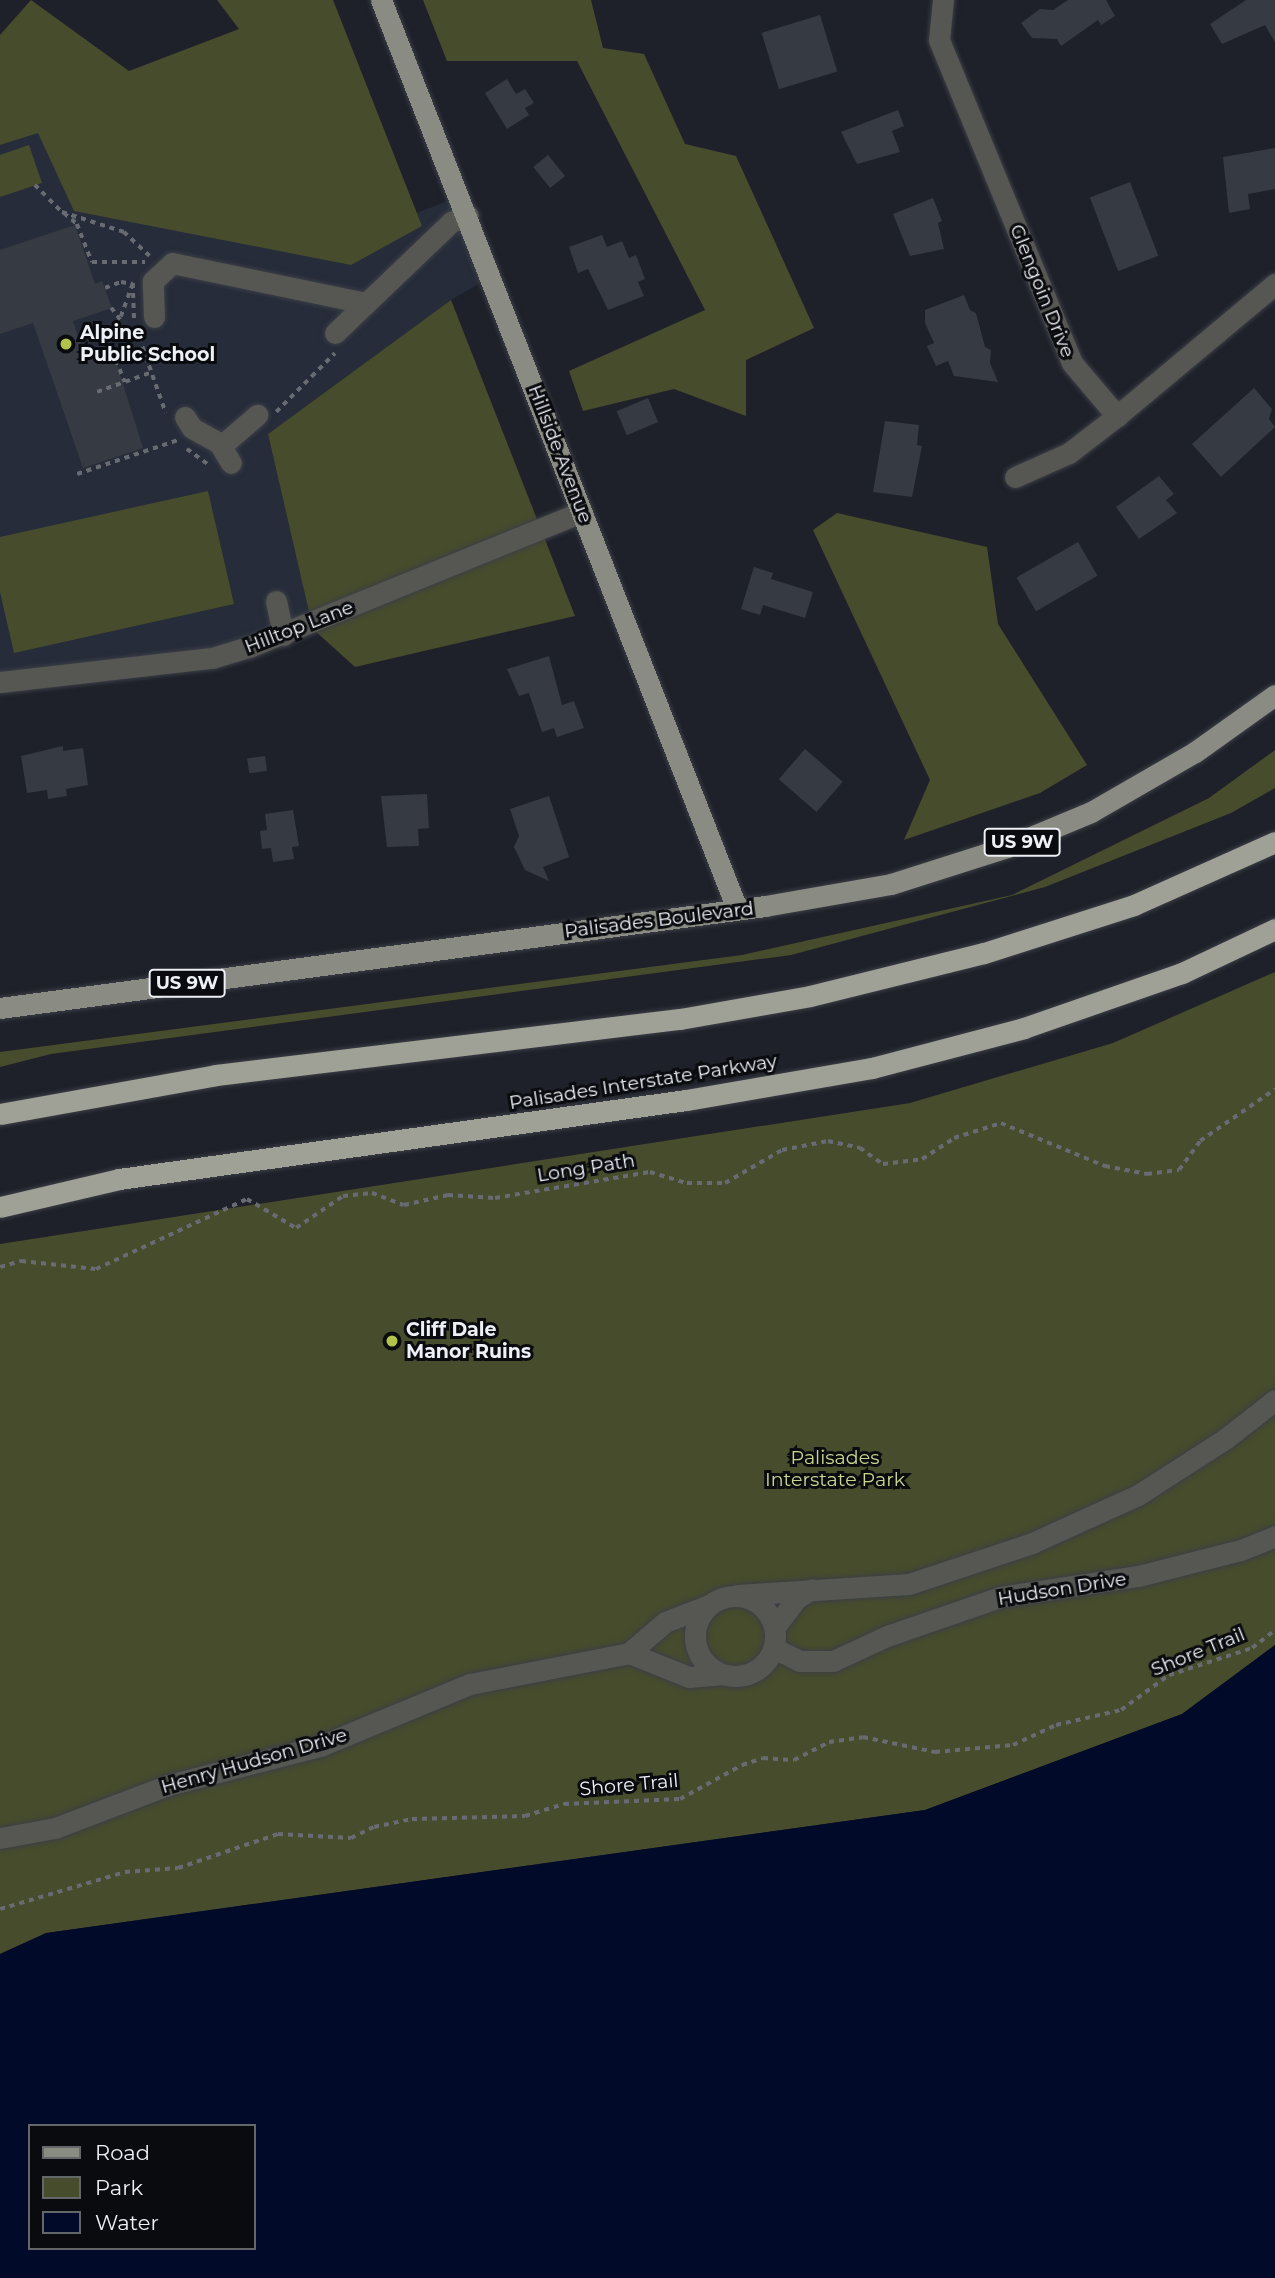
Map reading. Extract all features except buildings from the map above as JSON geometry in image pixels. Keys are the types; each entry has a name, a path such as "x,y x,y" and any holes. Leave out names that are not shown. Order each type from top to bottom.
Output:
{"highway":[{"path":"0,1114 216,1075 680,1019 810,996 984,953 1134,905 1275,842"},
{"name":"Palisades Interstate Parkway","path":"0,1206 119,1179 686,1100 872,1068 1024,1028 1182,972 1275,929"}],"main road":[{"name":"Hillside Avenue","path":"381,0 468,215 737,909"},
{"name":"Palisades Boulevard","path":"0,1008 737,909 891,884 1036,836 1144,784 1275,695"}],"street":[{"name":"Glengoin Drive","path":"943,0 939,40 1072,363 1117,416"},
{"path":"340,338 366,303 451,222 468,215"},
{"path":"154,317 153,281 172,263 366,303"},
{"path":"1015,477 1069,453 1275,284"},
{"path":"175,424 192,428 227,456 262,418"},
{"name":"Hilltop Lane","path":"0,682 212,658 283,635 582,512"},
{"path":"276,601 283,635"},
{"name":"Henry Hudson Drive","path":"0,1838 55,1828 168,1784 320,1746 470,1684 629,1653 665,1622 737,1595 909,1584 1056,1533 1126,1501 1182,1469 1275,1400"},
{"name":"Hudson Drive","path":"774,1648 799,1661 833,1661 887,1636 1000,1597 1151,1573 1241,1550 1275,1536"},
{"path":"629,1653 689,1677 747,1675 768,1660 774,1648 775,1627 797,1598 812,1589"},
{"path":"737,1595 761,1605 775,1627"},
{"path":"709,1605 700,1615 695,1643 704,1661 721,1674"}],"path":[{"path":"36,185 77,224 92,262 145,262"},
{"path":"62,212 124,232 152,254 140,269"},
{"path":"105,288 121,282 133,282"},
{"path":"111,308 120,320 133,282"},
{"path":"133,282 131,312 152,372 175,424 178,440 213,468 219,469 227,456"},
{"path":"262,418 340,338"},
{"path":"116,360 125,382"},
{"path":"97,392 152,372"},
{"path":"77,474 178,440"},
{"name":"Long Path","path":"0,1267 21,1261 96,1269 247,1199 296,1228 343,1196 372,1194 404,1205 448,1195 495,1198 650,1172 687,1183 725,1183 782,1150 828,1141 860,1148 883,1164 922,1159 954,1138 1001,1123 1105,1166 1158,1173 1179,1170 1200,1141 1275,1089"},
{"name":"Shore Trail","path":"0,1909 125,1872 178,1868 278,1834 351,1838 374,1827 412,1819 525,1816 564,1804 680,1798 741,1766 763,1758 794,1760 829,1742 863,1737 935,1752 1013,1745 1056,1725 1121,1710 1169,1675 1252,1648 1275,1630"}],"shaded area":[{"path":"38,132 421,226 417,213 460,196 492,276 451,300 268,434 312,623 249,647 0,682 0,145"}],"green space":[{"path":"31,0 129,71 239,29 217,0 333,0 422,226 351,265 74,211 38,133 0,145 0,35"},
{"path":"423,0 591,0 603,48 644,54 685,144 736,156 814,328 746,360 746,416 674,389 583,411 569,371 705,310 577,61 447,61"},
{"path":"29,145 42,183 0,197 0,155"},
{"path":"451,300 575,616 355,667 313,629 268,434"},
{"path":"208,491 234,604 14,653 0,592 0,537"},
{"path":"837,513 987,547 998,624 1087,765 1040,793 904,840 930,780 813,530"},
{"path":"1275,750 1275,788 1231,813 1045,887 791,955 51,1054 0,1067 0,1052 742,955 1012,895 1209,798"},
{"name":"Palisades Interstate Park","path":"1275,972 1275,1645 1182,1714 925,1810 47,1933 0,1954 0,1244 910,1103 1113,1043"}],"water":[{"path":"1275,1645 1275,2278 0,2278 0,1954 46,1933 925,1810 1182,1714"}],"place":[{"name":"Alpine Public School","path":"66,344"},
{"name":"Cliff Dale Manor Ruins","path":"392,1341"}]}
